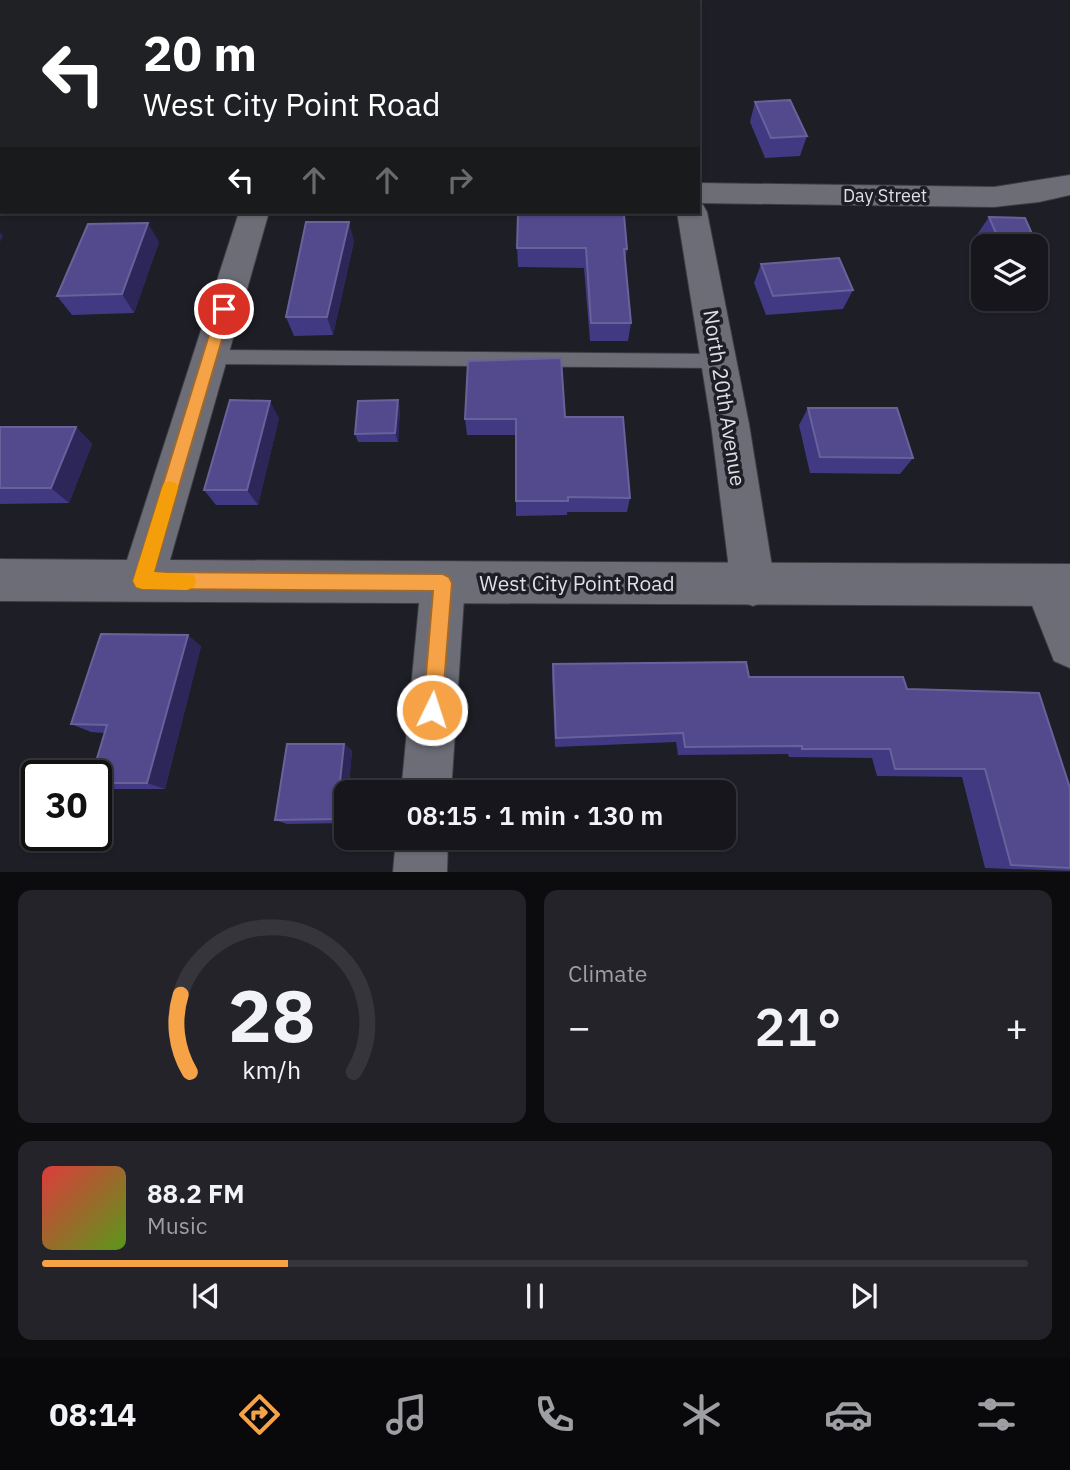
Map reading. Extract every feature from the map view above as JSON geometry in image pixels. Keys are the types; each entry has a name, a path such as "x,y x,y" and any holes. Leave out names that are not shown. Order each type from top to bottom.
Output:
{"street":[{"name":"Day Street","path":"700,192 994,197 1070,185"},
{"path":"142,581 253,214"},
{"name":"North 20th Avenue","path":"692,214 752,585"},
{"name":"West City Point Road","path":"0,580 1058,585"},
{"path":"427,780 443,583"},
{"path":"1058,585 1070,645"},
{"path":"420,872 421,850"}],"lane":[{"path":"209,357 718,361"}],"building":[{"path":"790,100 807,136 771,138 755,102"},
{"path":"518,214 624,215 627,249 624,249 631,323 591,323 586,248 517,248"},
{"path":"989,217 1025,218 1032,234 996,234"},
{"path":"306,222 349,222 327,317 286,317"},
{"path":"148,223 122,294 57,296 88,224"},
{"path":"839,258 853,290 773,296 761,264"},
{"path":"561,358 565,417 623,417 630,498 568,497 568,501 516,501 516,419 465,419 468,361"},
{"path":"230,400 270,401 247,490 204,490"},
{"path":"398,400 395,433 355,434 358,401"},
{"path":"808,408 897,408 913,458 820,457"},
{"path":"0,427 76,427 51,488 0,488"},
{"path":"101,634 188,635 147,783 112,783 112,760 96,760 107,725 71,724"},
{"path":"746,662 749,677 903,677 907,689 1039,693 1070,788 1070,868 1011,865 985,769 895,769 890,749 802,749 802,746 685,747 683,733 556,738 553,664"},
{"path":"287,744 344,744 340,780 334,780 334,819 275,820"}],"slow traffic":[{"path":"170,488 142,581 187,581"}],"route":[{"path":"224,309 142,581 443,583 432,710"}]}
